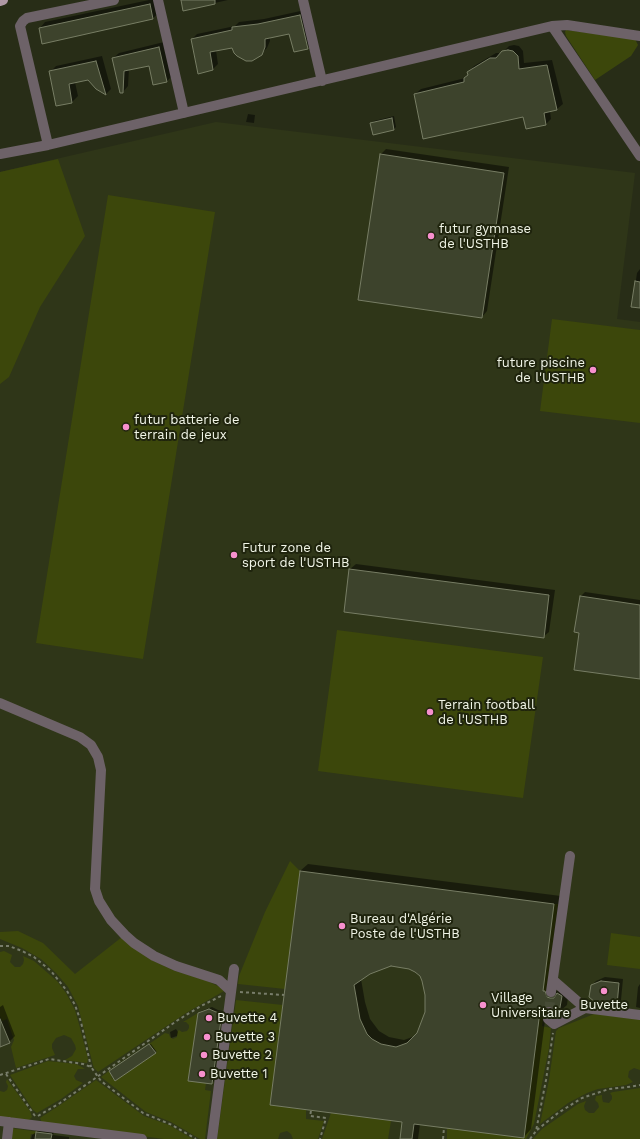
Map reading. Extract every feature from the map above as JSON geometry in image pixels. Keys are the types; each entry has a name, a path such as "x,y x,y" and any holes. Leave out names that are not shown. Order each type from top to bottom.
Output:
{"lane":[{"path":"48,144 20,26 27,18 114,0"},
{"path":"158,0 184,113"},
{"path":"303,0 322,81"},
{"path":"0,154 184,113 552,26 567,25 640,36"},
{"path":"552,26 640,156"},
{"path":"0,704 80,737 91,746 98,757 101,770 96,889 99,901 111,920 129,939 154,956 176,966 219,980 231,991"},
{"path":"551,992 570,856"},
{"path":"212,1139 234,969"},
{"path":"553,980 585,1008 640,1015"},
{"path":"549,1012 548,1019 554,1024 585,1008"},
{"path":"7,1139 5,1121 35,1121 142,1139"}],"path":[{"path":"0,946 9,946 34,958 51,971 67,991 75,1005 81,1022 91,1067 97,1077 147,1115 172,1125 196,1139"},
{"path":"6,1074 35,1121 201,1006 231,991 284,995"},
{"path":"536,1131 546,1080 554,1024"},
{"path":"0,1075 49,1059 75,1062 91,1067"},
{"path":"530,1139 536,1131 558,1113 582,1098 609,1089 628,1088 640,1085"},
{"path":"311,1111 310,1116 326,1118 320,1139"},
{"path":"443,1139 444,1128"}],"shaded area":[{"path":"216,122 635,173 617,319 640,322 640,1139 0,1139 0,172"}],"green space":[{"path":"566,30 635,39 638,45 631,56 595,80 566,36"},
{"path":"58,159 85,236 40,307 9,377 0,384 0,172"},
{"name":"futur batterie de terrain de jeux","path":"108,195 215,212 143,659 36,643"},
{"name":"future piscine de l'USTHB","path":"552,319 640,330 640,423 540,411"},
{"name":"Terrain football de l'USTHB","path":"337,630 543,657 523,798 318,771"},
{"path":"290,861 300,871 285,989 238,984 239,976 265,912"},
{"path":"554,904 558,904 547,991 543,991"},
{"path":"18,931 43,943 75,974 122,937 148,958 175,971 205,980 222,988 224,991 186,1013 98,1072 93,1065 78,1006 68,987 41,959 22,948 0,939 0,932"},
{"path":"611,933 640,937 640,969 607,965"},
{"path":"4,951 12,955 10,962 15,967 20,967 23,964 23,956 34,961 57,981 66,993 75,1010 88,1059 87,1063 65,1060 72,1056 76,1049 71,1038 64,1035 56,1038 52,1044 55,1055 16,1068 11,1047 14,1040 7,1019 2,1021 0,1016 0,952"},
{"path":"236,1000 283,1005 271,1105 306,1110 306,1119 324,1121 318,1139 293,1139 291,1134 287,1131 280,1133 278,1139 217,1139"},
{"path":"540,1011 544,1011 542,1026 551,1028 549,1048 534,1124 526,1139 447,1139 447,1128 524,1138"},
{"path":"198,1013 189,1079 206,1083 205,1090 211,1091 205,1139 200,1139 171,1122 146,1112 101,1077 109,1071 112,1076 111,1077 115,1081 157,1052 149,1044 165,1033 169,1034 173,1039 177,1037 177,1032 179,1030 182,1032 187,1031 189,1025 186,1022 183,1022"},
{"path":"594,1014 640,1019 640,1070 634,1068 629,1071 628,1077 633,1082 626,1085 598,1089 587,1093 568,1103 540,1124 549,1080 556,1031 559,1028"},
{"path":"48,1061 76,1064 82,1067 85,1069 78,1069 74,1076 76,1080 83,1083 61,1099 37,1113 33,1110 10,1075"},
{"path":"7,1079 30,1111 32,1117 28,1121 0,1117 0,1091 4,1092 7,1090"},
{"path":"96,1080 144,1116 169,1125 193,1139 164,1139 42,1123 40,1118"},
{"path":"640,1088 640,1139 533,1139 542,1129 578,1104 586,1101 584,1106 585,1110 589,1113 594,1113 599,1107 595,1100 596,1096 602,1095 603,1102 609,1103 612,1099 610,1093"},
{"path":"331,1113 391,1121 388,1139 322,1139"},
{"path":"11,1128 47,1133 46,1136 31,1134 30,1139 9,1139"}],"building":[{"path":"181,0 215,0 215,4 183,11"},
{"path":"150,4 153,19 42,44 39,28"},
{"path":"300,15 308,49 294,52 289,34 265,39 265,47 262,55 252,61 246,61 237,56 232,48 210,52 213,70 198,74 191,39 232,30 232,27 258,24"},
{"path":"159,47 167,82 153,85 149,66 124,71 123,93 120,93 112,58"},
{"path":"502,51 513,51 518,56 519,69 547,65 557,110 544,113 546,125 526,129 523,117 423,139 414,94 464,82 464,78 468,75 467,72 490,58 496,58"},
{"path":"96,61 106,95 96,89 88,80 69,84 72,103 56,106 49,71"},
{"path":"392,118 394,130 373,135 370,123"},
{"name":"futur gymnase de l'USTHB","path":"380,154 504,173 482,318 358,300"},
{"path":"635,281 640,282 640,308 631,307"},
{"path":"349,569 549,595 544,638 344,612"},
{"path":"580,596 640,605 640,679 574,670 579,633 574,632"},
{"name":"Village Universitaire","path":"300,871 554,904 543,991 545,991 547,997 550,998 554,998 557,993 562,996 559,1013 555,1013 553,1007 550,1006 544,1008 543,1011 540,1011 524,1138 414,1124 412,1139 400,1139 402,1122 270,1105","holes":["391,966 409,969 420,976 422,981 425,995 425,1012 417,1033 407,1043 396,1047 381,1044 367,1034 360,1019 354,985 370,974"]},
{"name":"Buvette","path":"601,981 619,983 617,1005 596,1003 589,997 591,985"},
{"path":"209,1009 222,1013 212,1084 188,1081 198,1013"},
{"path":"0,1019 10,1043 0,1047"},
{"path":"149,1044 156,1053 115,1081 109,1071"},
{"path":"36,1132 52,1134 51,1139 35,1139"}],"tunnel":[{"path":"549,1012 551,992"}],"place":[{"name":"futur gymnase de l'USTHB","path":"431,236"},
{"name":"future piscine de l'USTHB","path":"593,370"},
{"name":"futur batterie de terrain de jeux","path":"126,427"},
{"name":"Futur zone de sport de l'USTHB","path":"234,555"},
{"name":"Terrain football de l'USTHB","path":"430,712"},
{"name":"Bureau d'Algérie Poste de l'USTHB","path":"342,926"},
{"name":"Buvette","path":"604,991"},
{"name":"Village Universitaire","path":"483,1005"},
{"name":"Buvette 4","path":"209,1018"},
{"name":"Buvette 3","path":"207,1037"},
{"name":"Buvette 2","path":"204,1055"},
{"name":"Buvette 1","path":"202,1074"}]}
